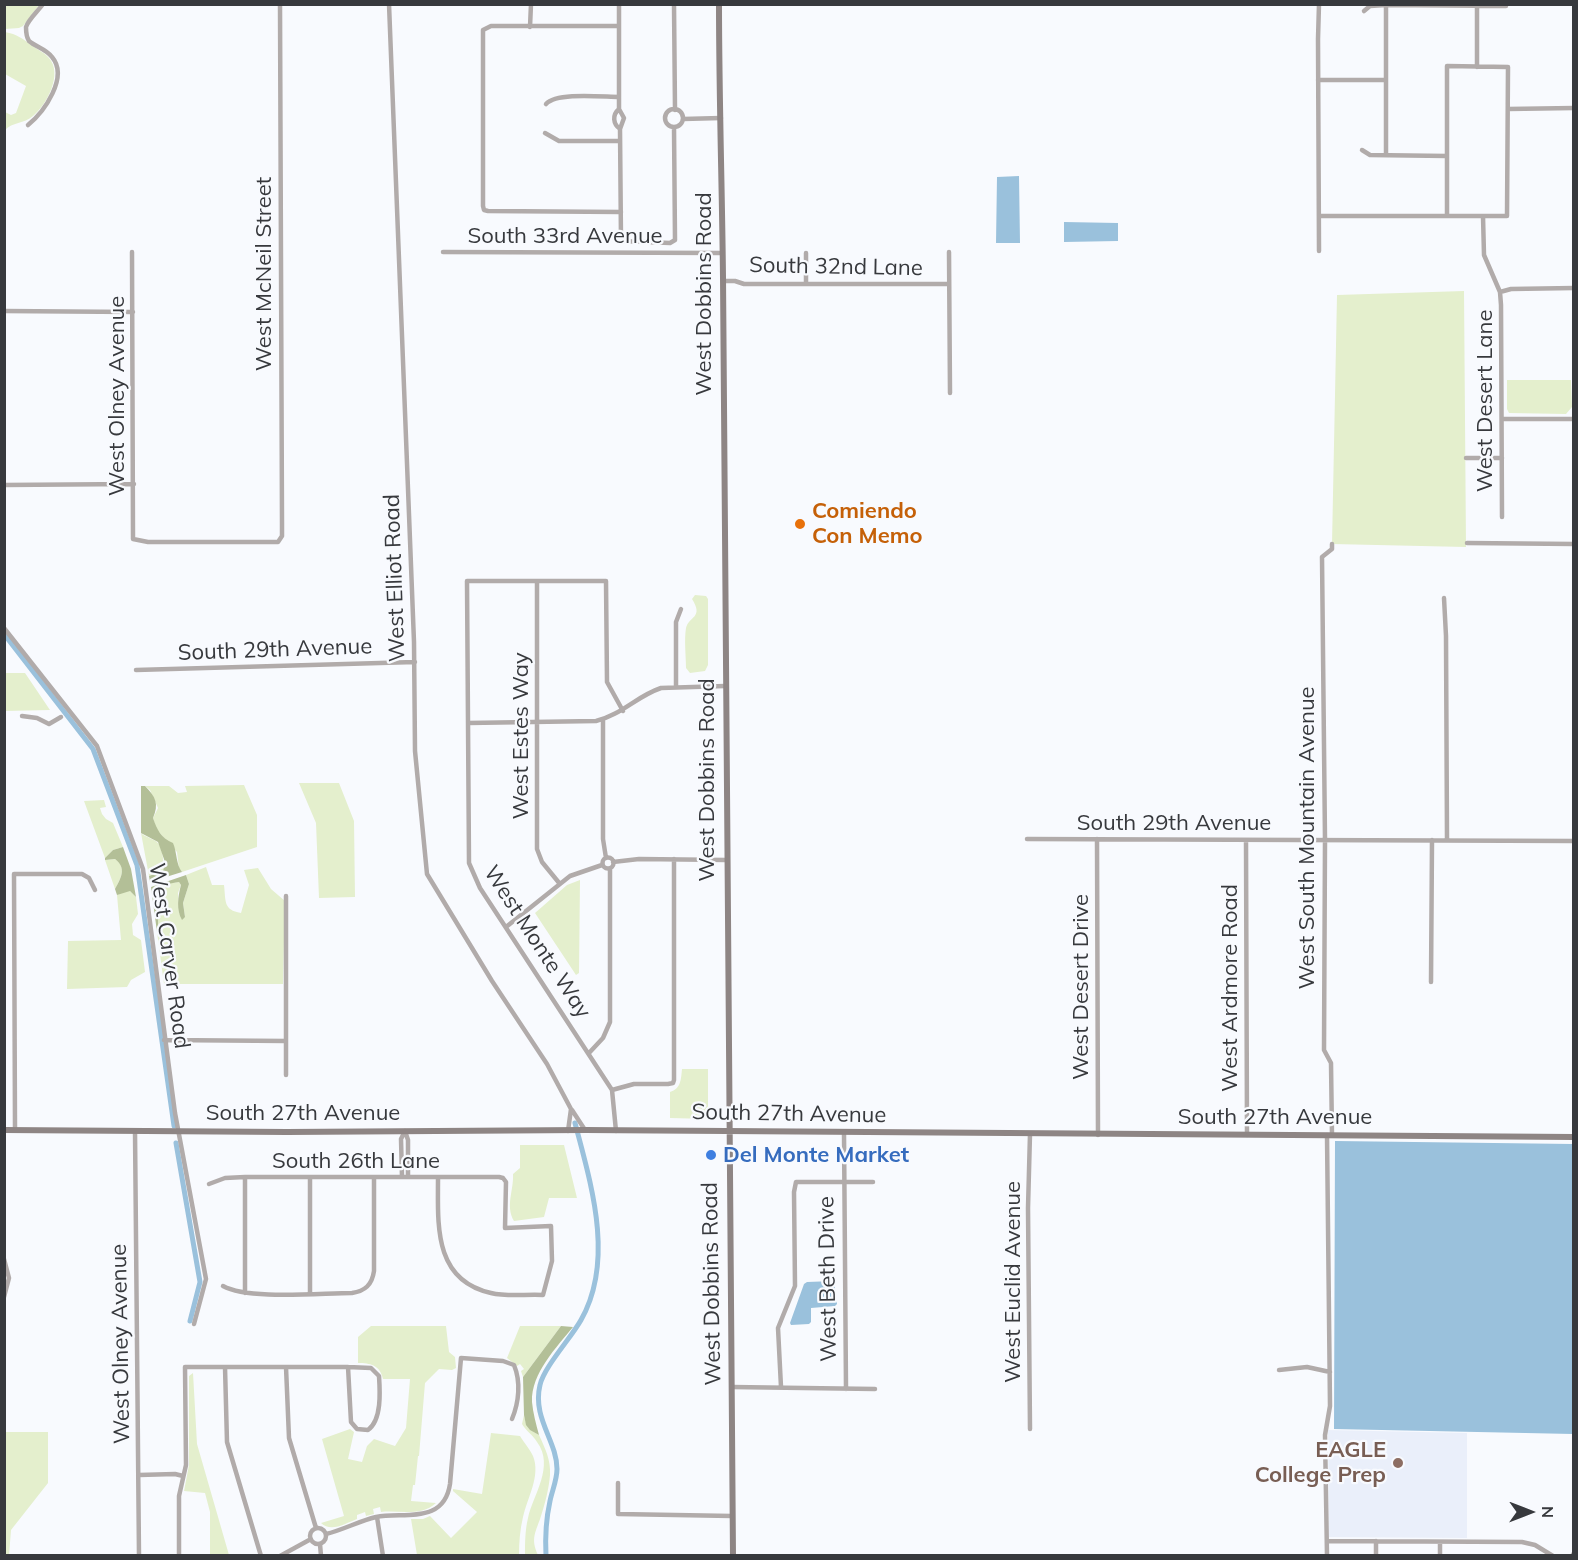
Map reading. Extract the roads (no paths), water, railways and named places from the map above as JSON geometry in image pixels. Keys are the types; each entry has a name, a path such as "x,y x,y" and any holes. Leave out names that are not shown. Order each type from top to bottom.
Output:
{"street":[{"path":"28,125 46,106 58,73 57,65 52,57 29,41 27,35 27,27 43,4"},
{"name":"West McNeil Street","path":"133,539 148,542 278,542 282,536 280,4"},
{"name":"West Elliot Road","path":"389,4 415,662 415,762 427,874 492,981 547,1064 571,1109 577,1131"},
{"path":"530,27 531,4"},
{"path":"619,4 619,109 624,118 620,129 621,242 670,243 675,240 674,127"},
{"path":"674,4 675,110"},
{"name":"West Dobbins Road","path":"719,4 733,1556"},
{"path":"1319,4 1319,251"},
{"path":"1386,5 1386,155"},
{"path":"1364,11 1370,6 1386,5 1506,5"},
{"path":"1477,6 1477,67"},
{"path":"619,26 484,28 482,33 483,206 484,210 621,212"},
{"path":"1319,216 1447,216 1508,216 1508,67 1448,66 1447,216"},
{"path":"1318,80 1386,80"},
{"path":"546,104 550,100 560,98 619,97"},
{"path":"1508,109 1574,108"},
{"path":"619,109 616,111 614,120 620,129"},
{"path":"675,110 681,114 683,119"},
{"path":"675,110 667,113 665,118 667,123 674,127 679,126 683,119"},
{"path":"683,119 721,118"},
{"path":"545,134 559,141 620,141"},
{"path":"1362,150 1370,155 1447,156"},
{"name":"West Desert Lane","path":"1483,216 1484,255 1500,292 1502,517"},
{"name":"West Olney Avenue","path":"132,252 133,539"},
{"name":"South 33rd Avenue","path":"443,252 722,253"},
{"path":"949,252 950,393"},
{"path":"806,253 806,284"},
{"name":"South 32nd Lane","path":"723,281 744,284 950,284"},
{"path":"1500,292 1511,289 1574,288"},
{"path":"4,311 133,312"},
{"path":"1502,419 1574,419"},
{"path":"1466,458 1502,458"},
{"path":"4,485 134,484"},
{"path":"1467,543 1574,544"},
{"name":"West South Mountain Avenue","path":"1327,1556 1325,1435 1330,1406 1332,1063 1324,1050 1325,840 1322,557 1332,549 1332,544"},
{"name":"West Monte Way","path":"537,581 467,581 469,863 474,877 612,1089 616,1131"},
{"path":"537,581 606,581 607,682 623,711"},
{"name":"West Estes Way","path":"537,581 537,849 542,862 560,884"},
{"path":"1444,598 1447,840"},
{"path":"676,686 676,622 681,609"},
{"name":"West Carver Road","path":"4,628 98,746 143,869 164,1040 178,1131 206,1279 194,1324"},
{"name":"South 29th Avenue","path":"136,670 415,662"},
{"path":"468,723 603,720 623,711 652,692 676,686 725,686"},
{"path":"22,716 37,718 49,724 61,717"},
{"path":"603,720 603,839 606,858"},
{"name":"South 29th Avenue","path":"1027,839 1574,841"},
{"name":"West Desert Drive","path":"1097,839 1098,1135"},
{"name":"West Ardmore Road","path":"1246,840 1247,1135"},
{"path":"1431,982 1432,840"},
{"path":"606,858 613,862 639,859 726,860"},
{"path":"602,866 606,858"},
{"path":"612,1089 634,1084 673,1083 674,859"},
{"path":"589,1053 603,1038 610,1022 610,868 613,862"},
{"path":"506,927 560,884 581,872 602,866 606,869 610,868"},
{"path":"15,1130 14,874 82,874 89,878 95,890"},
{"path":"286,896 286,1075"},
{"path":"164,1040 286,1041"},
{"path":"571,1109 577,1131"},
{"name":"South 27th Avenue","path":"4,1130 1574,1137"},
{"name":"West Olney Avenue","path":"135,1131 139,1556"},
{"path":"402,1178 401,1139 405,1131"},
{"path":"405,1131 408,1140 408,1178"},
{"name":"West Beth Drive","path":"844,1133 846,1389"},
{"name":"West Euclid Avenue","path":"1030,1134 1028,1208 1030,1429"},
{"path":"245,1177 245,1293"},
{"name":"South 26th Lane","path":"209,1184 225,1178 245,1177 504,1178 506,1182 505,1228 551,1226 552,1261 543,1295 493,1294 473,1287 459,1276 447,1260 440,1245 438,1178"},
{"path":"310,1177 310,1293"},
{"path":"223,1286 245,1293 351,1293 360,1292 368,1287 374,1271 374,1177"},
{"path":"781,1387 778,1328 795,1286 794,1192 796,1182 873,1182"},
{"path":"4,1259 9,1278 4,1298"},
{"path":"326,1534 377,1517 421,1515 440,1506 448,1494 450,1484 461,1358 503,1361 514,1365 519,1377 512,1419"},
{"path":"179,1556 179,1496 186,1465 186,1367 348,1367 369,1368 376,1371 379,1379 377,1419 371,1428 357,1429 351,1422 348,1367"},
{"path":"225,1367 227,1442 261,1556"},
{"path":"286,1367 290,1438 316,1528"},
{"path":"1279,1370 1307,1367 1330,1372"},
{"path":"732,1388 875,1389"},
{"path":"139,1475 183,1476"},
{"path":"618,1484 618,1514 732,1516"},
{"path":"377,1517 383,1556"},
{"path":"316,1528 322,1529 326,1534"},
{"path":"311,1539 312,1532 316,1528"},
{"path":"320,1544 324,1542 326,1534"},
{"path":"311,1539 320,1544"},
{"path":"280,1556 311,1539"},
{"path":"1327,1541 1522,1542 1535,1545 1553,1556"},
{"path":"1376,1541 1376,1556"},
{"path":"1440,1542 1440,1556"},
{"path":"320,1544 321,1556"}],"water":[{"path":"1019,176 1020,243 996,243 997,177"},
{"path":"1064,222 1118,223 1118,241 1064,242"},
{"path":"1335,1141 1573,1144 1573,1434 1334,1429"},
{"path":"834,1281 837,1304 811,1308 809,1324 791,1325 804,1284"}],"waterway":[{"path":"4,634 93,749 137,865 174,1126"},
{"path":"546,1556 548,1515 557,1469 556,1459 539,1408 540,1385 547,1370 581,1320 591,1297 597,1272 597,1222 575,1123"},
{"path":"176,1143 200,1282 190,1321"}],"place":[{"name":"Comiendo Con Memo","path":"800,524"},
{"name":"Del Monte Market","path":"711,1155"},
{"name":"EAGLE College Prep","path":"1398,1463"}]}
